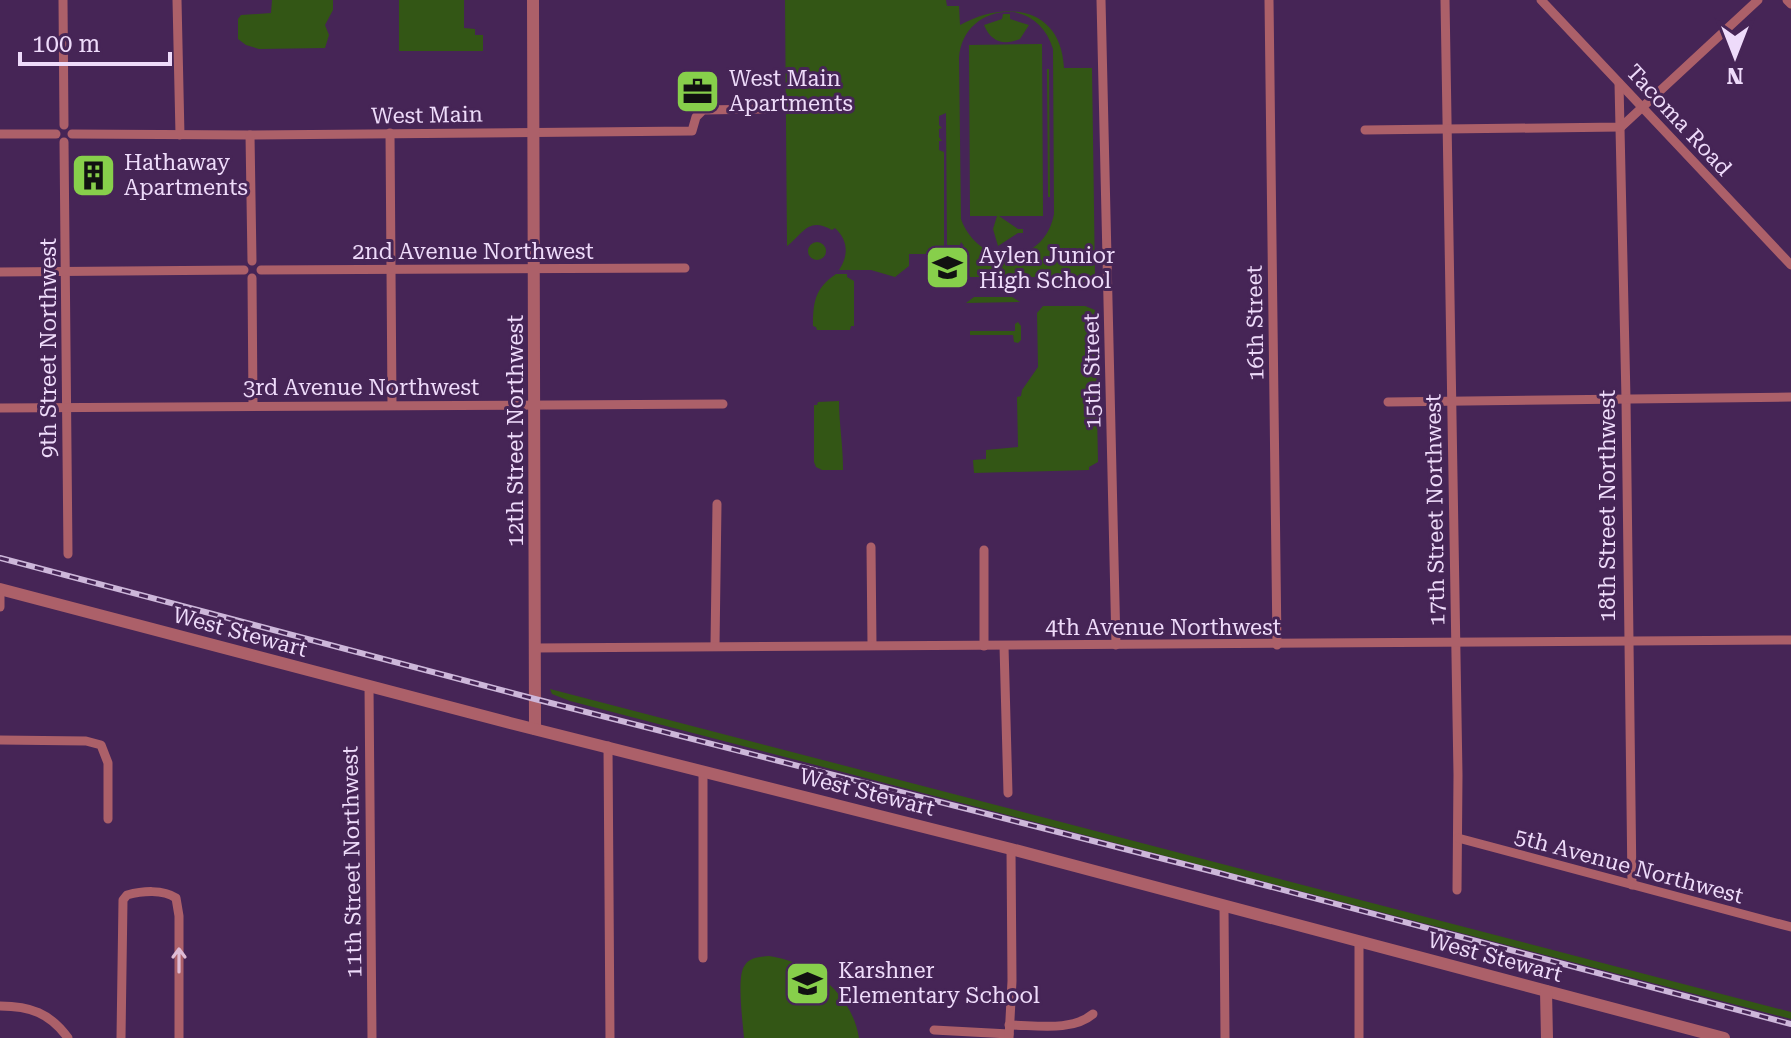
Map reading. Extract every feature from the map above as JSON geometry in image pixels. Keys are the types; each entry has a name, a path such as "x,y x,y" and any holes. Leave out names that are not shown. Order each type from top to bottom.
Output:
{"street":[{"path":"63,0 64,125"},
{"path":"177,0 180,135"},
{"name":"12th Street Northwest","path":"533,0 535,729"},
{"name":"15th Street","path":"1101,0 1116,645"},
{"name":"16th Street","path":"1269,0 1277,645"},
{"name":"17th Street Northwest","path":"1445,0 1457,890"},
{"name":"Tacoma Road","path":"1541,0 1791,265"},
{"path":"1365,130 1621,127 1758,0"},
{"name":"18th Street Northwest","path":"1619,83 1632,885"},
{"name":"West Main","path":"72,134 692,131 696,117 703,110 768,109"},
{"path":"64,125 71,129 72,134 64,142 58,140 56,134 58,128 64,125"},
{"path":"390,133 392,405"},
{"path":"0,134 56,134"},
{"path":"250,135 252,261"},
{"name":"9th Street Northwest","path":"64,142 68,554"},
{"path":"252,261 258,263 261,270 258,277 245,275 246,264 252,261"},
{"name":"2nd Avenue Northwest","path":"261,270 685,268"},
{"path":"0,272 244,270"},
{"path":"252,278 253,406"},
{"path":"1388,402 1791,397"},
{"name":"3rd Avenue Northwest","path":"0,408 723,404"},
{"path":"715,646 717,504"},
{"path":"871,547 872,645"},
{"path":"984,550 984,646"},
{"path":"0,589 0,607"},
{"name":"West Stewart","path":"0,589 1011,849 1546,991 1693,1034 1724,1038"},
{"name":"4th Avenue Northwest","path":"535,648 1791,640"},
{"path":"1004,646 1008,793"},
{"name":"11th Street Northwest","path":"369,686 372,1038"},
{"path":"0,740 86,741 101,745 108,763 108,819"},
{"path":"608,746 610,1038"},
{"path":"703,772 703,958"},
{"name":"5th Avenue Northwest","path":"1458,838 1791,927"},
{"path":"1009,1032 1012,981 1011,849"},
{"path":"121,1038 123,900 135,893 165,893 176,898 178,904 179,1038"},
{"path":"1224,907 1225,1038"},
{"path":"1359,941 1359,1038"},
{"path":"1546,991 1547,1038"},
{"path":"0,1006 31,1008 42,1012 68,1038"},
{"path":"934,1030 954,1033 1009,1032 1073,1024 1085,1021 1093,1014"}],"green space":[{"path":"272,0 333,0 333,10 325,25 329,35 325,48 259,49 238,39 238,19 241,15 271,13"},
{"path":"399,0 464,0 464,28 475,29 475,35 483,35 483,51 399,51"},
{"path":"785,0 946,0 947,6 959,6 960,25 995,12 1012,11 1028,14 1042,21 1053,32 1061,47 1064,68 1092,68 1095,278 1083,282 1050,282 1046,277 970,277 967,272 965,278 960,280 960,251 957,246 964,246 961,242 960,245 947,245 946,113 939,116 942,128 939,129 939,137 942,141 939,141 939,150 944,152 944,254 909,254 909,266 895,277 871,270 839,270 846,248 835,228 811,226 787,246","holes":["1014,12 1039,24 1053,49 1054,214 1048,231 1038,244 1025,252 1010,255 982,247 961,219 959,58 964,38 976,23 993,14"]},
{"path":"1003,14 1010,14 1010,19 1029,25 1020,39 999,41 987,31 984,25 1002,19"},
{"path":"1042,44 1043,216 999,216 1023,229 1023,233 998,246 993,229 997,216 970,216 969,45"},
{"path":"1049,69 1050,197 1048,197"},
{"path":"817,242 826,251 817,260 808,251"},
{"path":"836,274 847,274 854,281 854,326 850,330 817,330 813,326 817,296"},
{"path":"974,297 1012,297 1020,302 966,303"},
{"path":"1043,306 1085,306 1095,310 1098,462 1089,470 974,473 973,460 986,459 986,450 1018,447 1017,397 1021,396 1038,367 1037,313"},
{"path":"1018,322 1021,340 1018,343 1014,342 1013,335 970,335 970,331 1015,331"},
{"path":"839,401 843,470 822,470 814,462 814,405"},
{"path":"550,689 1791,1012 1791,1019 570,701 552,694"},
{"path":"769,956 800,965 828,983 848,1007 859,1038 744,1038 740,989 742,970 750,960"}],"railway":[{"path":"0,558 1791,1024"}],"place":[{"name":"West Main Apartments","path":"698,91"},
{"name":"Hathaway Apartments","path":"93,175"},
{"name":"Aylen Junior High School","path":"948,268"},
{"name":"Karshner Elementary School","path":"807,983"}]}
